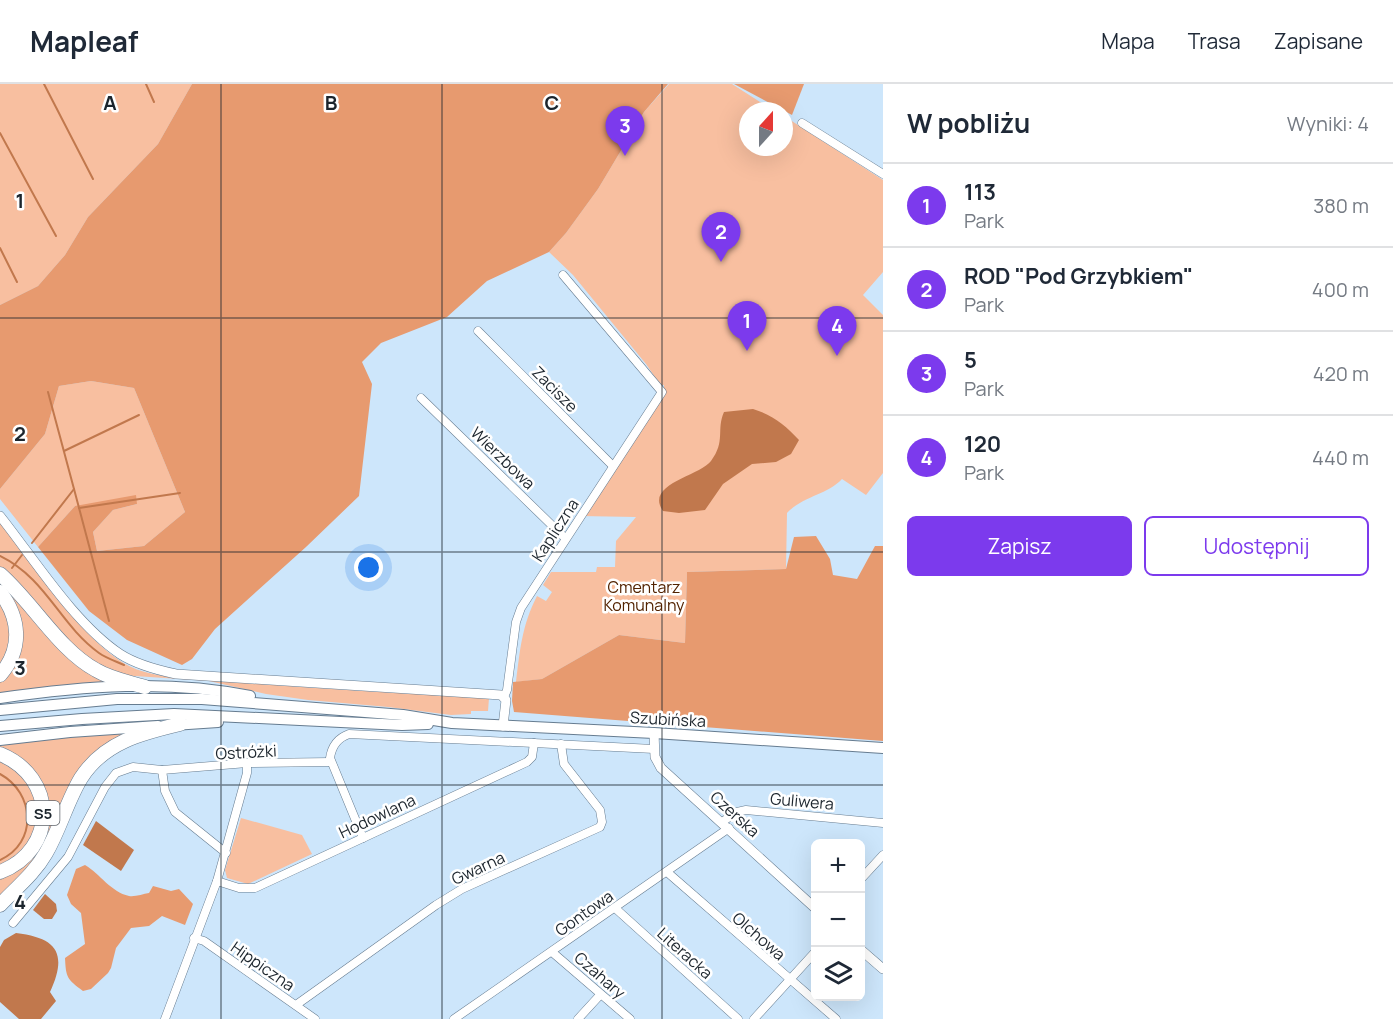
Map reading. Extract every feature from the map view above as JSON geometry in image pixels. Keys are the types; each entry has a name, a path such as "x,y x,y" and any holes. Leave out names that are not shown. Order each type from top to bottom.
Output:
{"highway":[{"path":"0,574 14,586 82,662 111,677 145,687"},
{"path":"0,592 12,610 16,634 10,661 0,675"},
{"path":"0,905 45,855 81,778 94,760 124,740 180,724"},
{"name":"S5","path":"0,754 28,773 41,795 43,808 39,835 34,847 25,858 0,872"}],"main road":[{"path":"0,698 62,690 145,687 215,689 293,707"},
{"path":"0,710 53,704 152,698 232,701 293,707"},
{"name":"Szubińska","path":"293,707 403,715 452,723"},
{"path":"0,726 174,714 275,718"},
{"path":"0,741 70,732 275,718"},
{"name":"Szubińska","path":"275,718 402,725 452,723 883,748"}],"street":[{"path":"802,123 883,174"},
{"name":"Kapliczna","path":"504,697 507,690 516,622 521,608 662,392 563,275"},
{"name":"Zacisze","path":"478,331 613,466"},
{"name":"Wierzbowa","path":"421,398 565,538"},
{"path":"0,516 78,617 121,655 141,664 176,674 504,697 506,700 503,726"},
{"name":"Czerska","path":"654,733 655,757 661,768 811,904"},
{"name":"Szubińska","path":"331,762 333,746 349,734 654,749"},
{"name":"Hodowlana","path":"217,881 239,888 255,888 527,762 532,757 534,744"},
{"name":"Gwarna","path":"296,1005 448,897 600,827 602,822 600,810 564,764 561,744"},
{"path":"331,762 363,838"},
{"name":"Ostróżki","path":"13,923 68,857 105,787 116,773 133,767 162,770 247,763 331,762"},
{"path":"165,1019 226,853 247,773 247,763"},
{"path":"162,770 165,791 175,812 226,853"},
{"name":"Guliwera","path":"726,825 737,812 746,810 883,822"},
{"name":"Gontowa","path":"454,1019 667,872 726,825"},
{"path":"865,875 883,855"},
{"name":"Olchowa","path":"667,872 836,1019"},
{"name":"Literacka","path":"615,908 738,1019"},
{"name":"Hippiczna","path":"194,938 204,940 315,1019"},
{"name":"Czahary","path":"552,952 630,1019"},
{"path":"865,953 883,969"},
{"path":"754,1019 811,956"},
{"path":"578,1019 600,995"}],"green space":[{"path":"0,84 192,84 158,144 88,217 65,255 38,286 0,305"},
{"name":"Cmentarz Komunalny","path":"669,84 732,84 760,102 739,102 739,156 793,156 793,122 883,180 883,272 863,295 883,315 883,473 866,495 842,479 829,489 793,507 787,513 786,569 687,572 685,643 619,635 542,679 516,682 522,638 528,617 537,596 546,601 552,592 543,585 551,572 596,572 597,567 615,567 616,541 636,517 580,516 664,393 664,385 661,386 646,364 573,275 549,252 598,189 644,112"},
{"path":"91,381 134,388 185,512 144,546 97,551 93,532 113,510 137,504 75,506 38,547 0,499 0,489 45,434 59,386"},
{"path":"0,523 86,631 119,660 143,672 184,678 324,689 489,698 488,711 471,711 471,714 451,715 308,700 266,694 209,681 120,675 85,658 0,569"},
{"path":"0,579 115,684 52,686 0,693 0,682 8,674 18,652"},
{"path":"0,599 7,610 11,642 0,668"},
{"path":"129,732 106,744 38,858 0,899 0,877 12,872 48,808 0,750 0,746 18,742"},
{"path":"0,759 27,779 37,802 37,827 26,849 0,868"},
{"path":"241,818 302,835 312,854 248,884 227,878 225,870"}],"shaded area":[{"path":"192,84 668,84 644,112 598,189 549,252 487,281 447,317 381,343 362,362 372,384 359,496 215,629 192,659 182,665 127,640 89,611 38,547 75,506 136,495 137,504 113,510 93,532 97,551 144,546 185,512 134,388 91,381 59,386 45,434 0,489 0,305 38,286 65,255 88,217 158,144"},
{"path":"734,84 804,84 793,112 793,102 768,102"},
{"path":"753,409 778,421 799,440 791,454 776,462 752,464 723,484 705,510 679,513 663,511 659,502 661,494 667,487 705,466 716,454 724,412"},
{"path":"816,536 830,559 833,575 857,579 875,546 883,546 883,741 514,712 513,682 542,679 619,635 685,643 687,572 786,569 794,537"},
{"path":"96,821 134,850 121,871 83,845"},
{"path":"85,865 123,894 136,896 149,893 153,886 171,891 179,889 193,904 185,925 162,916 149,926 131,928 116,948 108,973 91,989 83,991 68,978 65,958 85,944 81,913 71,904 67,895 76,869"},
{"path":"45,894 56,904 57,911 52,919 44,919 33,910"},
{"path":"16,933 42,939 50,944 58,958 58,968 50,992 56,1001 41,1019 19,1019 0,1002 0,947 4,940"}],"waterway":[{"path":"44,84 93,179"},
{"path":"146,84 154,102"},
{"path":"0,133 56,236"},
{"path":"0,248 17,282"},
{"path":"32,543 74,489 48,392"},
{"path":"64,451 139,415"},
{"path":"74,489 109,621"},
{"path":"79,508 180,493"},
{"path":"12,568 22,555"},
{"path":"0,556 30,577 85,641 102,655 124,665"},
{"path":"0,774 12,782 20,793 27,818 26,830 21,842 0,860"}],"place":[{"name":"5","path":"625,156"},
{"name":"ROD \"Pod Grzybkiem\"","path":"721,262"},
{"name":"113","path":"747,351"},
{"name":"120","path":"837,356"}]}
